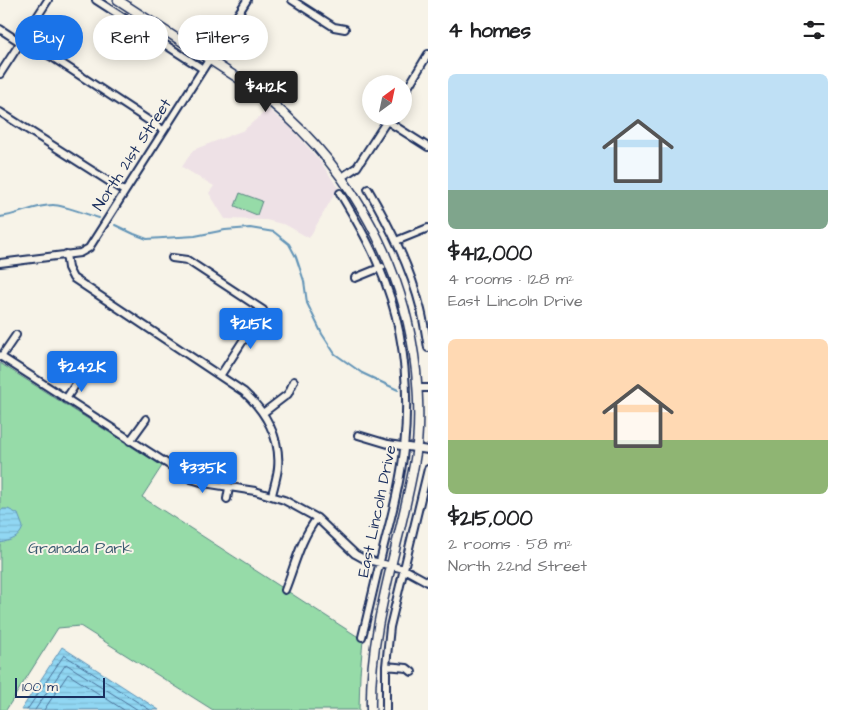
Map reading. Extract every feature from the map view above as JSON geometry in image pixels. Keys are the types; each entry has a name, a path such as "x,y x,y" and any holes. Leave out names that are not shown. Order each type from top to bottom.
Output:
{"main road":[{"name":"East Lincoln Drive","path":"118,0 178,39"},
{"name":"East Lincoln Drive","path":"210,60 270,101 308,137 342,177 369,220 390,264 408,321 418,388 417,448 408,496 375,633 371,710"}],"street":[{"path":"38,15 48,0"},
{"path":"96,0 203,69"},
{"name":"North 21st Street","path":"237,15 247,0"},
{"path":"292,0 334,27 345,29"},
{"path":"0,29 15,39"},
{"path":"0,74 15,50"},
{"path":"412,81 428,54"},
{"path":"55,60 163,130"},
{"name":"North 21st Street","path":"0,263 80,253 89,248 208,60"},
{"path":"0,112 124,191"},
{"path":"342,177 356,167 385,125"},
{"path":"397,125 428,147"},
{"path":"368,189 396,241 425,309 428,348"},
{"name":"East Lincoln Drive","path":"340,193 367,239 380,268 392,303 402,344 406,389 404,447 395,503 362,637"},
{"path":"396,241 428,228"},
{"path":"66,254 68,268 73,278 244,392 263,414 272,431 278,450 278,468 272,495"},
{"path":"172,258 187,260 238,289 263,310 220,376"},
{"path":"356,278 390,264"},
{"path":"16,335 0,357 191,479 272,495 301,508 316,518 355,554 380,564 404,569 428,582"},
{"path":"66,399 81,376"},
{"path":"263,414 288,394 294,381"},
{"path":"418,388 428,388"},
{"path":"130,441 146,418"},
{"path":"358,435 404,447 417,448"},
{"name":"East Lincoln Drive","path":"417,448 428,450"},
{"path":"386,710 386,666 390,627 428,469"},
{"path":"204,483 207,473"},
{"path":"228,500 229,488"},
{"path":"285,590 301,543 316,518"},
{"path":"386,666 407,668 412,672"}],"shaded area":[{"path":"268,109 290,127 320,161 338,188 309,238 286,225 266,220 225,219 209,193 214,186 182,167 193,150 244,130"}],"green space":[{"path":"240,193 262,201 257,215 235,206"},
{"name":"Granada Park","path":"0,363 162,466 142,497 363,640 359,710 213,710 80,626 58,628 6,710 0,710"}],"water":[{"path":"8,509 18,514 23,527 17,537 0,543 0,511"},
{"path":"62,647 159,710 21,710"}],"waterway":[{"path":"0,217 40,207 58,205 99,218"},
{"path":"115,225 147,239 195,236 225,230 250,228 274,232 289,244 296,257 304,281 307,303 322,334 335,354 362,373 398,390"}]}
